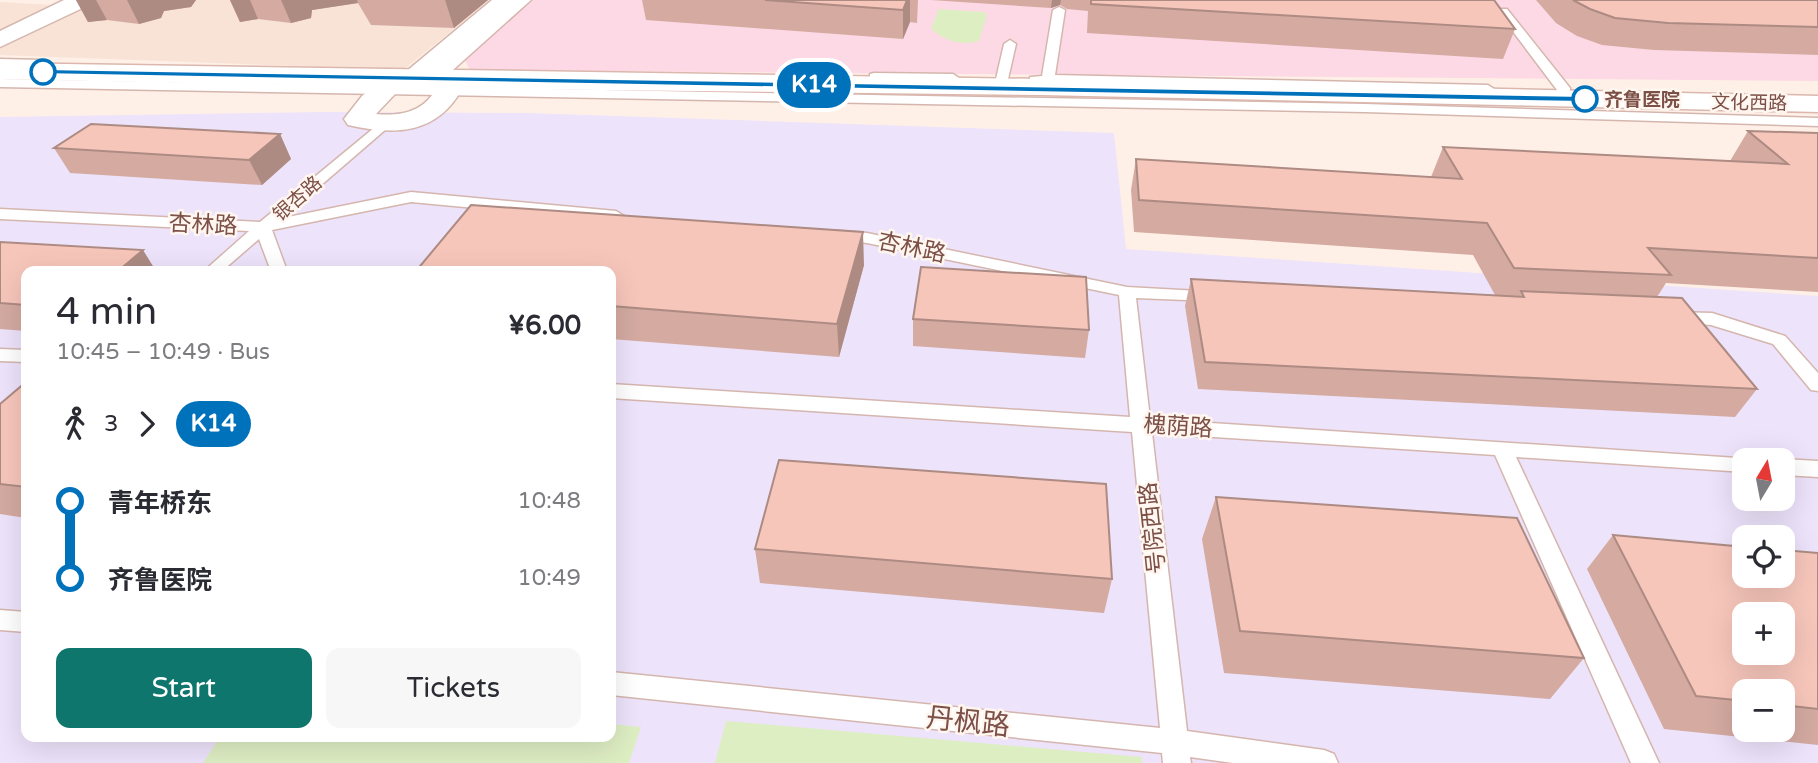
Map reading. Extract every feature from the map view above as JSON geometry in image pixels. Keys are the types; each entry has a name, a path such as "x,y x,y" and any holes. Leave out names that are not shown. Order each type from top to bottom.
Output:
{"main road":[{"path":"0,40 81,0"},
{"path":"418,85 505,0"},
{"path":"418,85 422,118 381,126 358,119 418,85 520,0"},
{"name":"文化西路","path":"0,71 418,85 1041,87 1778,103 1810,113"}],"lane":[{"path":"1048,80 1060,4"},
{"path":"1498,4 1565,91"},
{"path":"1002,79 1010,44"},
{"path":"0,63 418,85 1337,108 1810,113 1818,122"},
{"path":"0,83 418,85 1093,78 1818,96"},
{"path":"1810,113 1818,133"},
{"name":"银杏路","path":"218,266 381,126"},
{"name":"杏林路","path":"0,214 263,227 411,197 632,217"},
{"path":"263,227 277,266"},
{"name":"杏林路","path":"826,234 867,238 1127,292 1224,297"},
{"name":"号院西路","path":"1127,292 1176,753"},
{"path":"1656,317 1712,319 1779,340 1818,385"},
{"path":"0,355 21,356"},
{"name":"槐荫路","path":"616,391 1732,463"},
{"path":"1502,448 1645,763"},
{"path":"1796,468 1818,469"},
{"path":"0,620 21,622"},
{"name":"丹枫路","path":"616,685 1176,753 1324,763"}],"shaded area":[{"path":"96,0 490,0 403,70 0,55 0,48"},
{"path":"526,0 1818,0 1818,81 470,70 462,55"},
{"path":"0,2 54,5 0,33"},
{"path":"326,112 527,113 1114,133 1126,249 1818,296 1818,763 0,763 0,117"}],"green space":[{"path":"939,9 984,12 987,15 979,41 960,43 947,39 931,28"},
{"path":"726,721 1142,757 1142,763 715,763"},
{"path":"616,724 641,727 629,763 203,763 217,742 616,742"}],"building":[{"path":"765,0 907,0 903,10"},
{"path":"1091,0 1494,0 1515,29 1091,4"},
{"path":"1573,0 1818,0 1818,27 1668,23 1615,18"},
{"path":"91,124 280,134 249,160 54,148"},
{"path":"1748,131 1818,133 1818,258 1648,248 1671,275 1514,268 1487,223 1139,200 1136,159 1462,179 1443,147 1788,164"},
{"path":"471,205 863,232 837,324 616,306 616,266 420,266"},
{"path":"0,242 143,250 124,266 21,266 21,305 0,303"},
{"path":"921,267 1086,277 1089,330 913,319"},
{"path":"1191,279 1524,297 1521,291 1682,298 1757,389 1205,362"},
{"path":"21,386 21,486 0,484 0,404"},
{"path":"779,460 1106,484 1112,579 755,549"},
{"path":"1216,497 1517,518 1584,658 1240,631"},
{"path":"1613,535 1732,546 1732,588 1795,588 1795,551 1818,553 1818,709 1795,706 1795,679 1732,679 1732,700 1696,696"}],"bus line":[{"name":"K14","path":"43,72 426,80 1041,87 1585,99"}],"place":[{"name":"齐鲁医院","path":"1585,99"}]}
